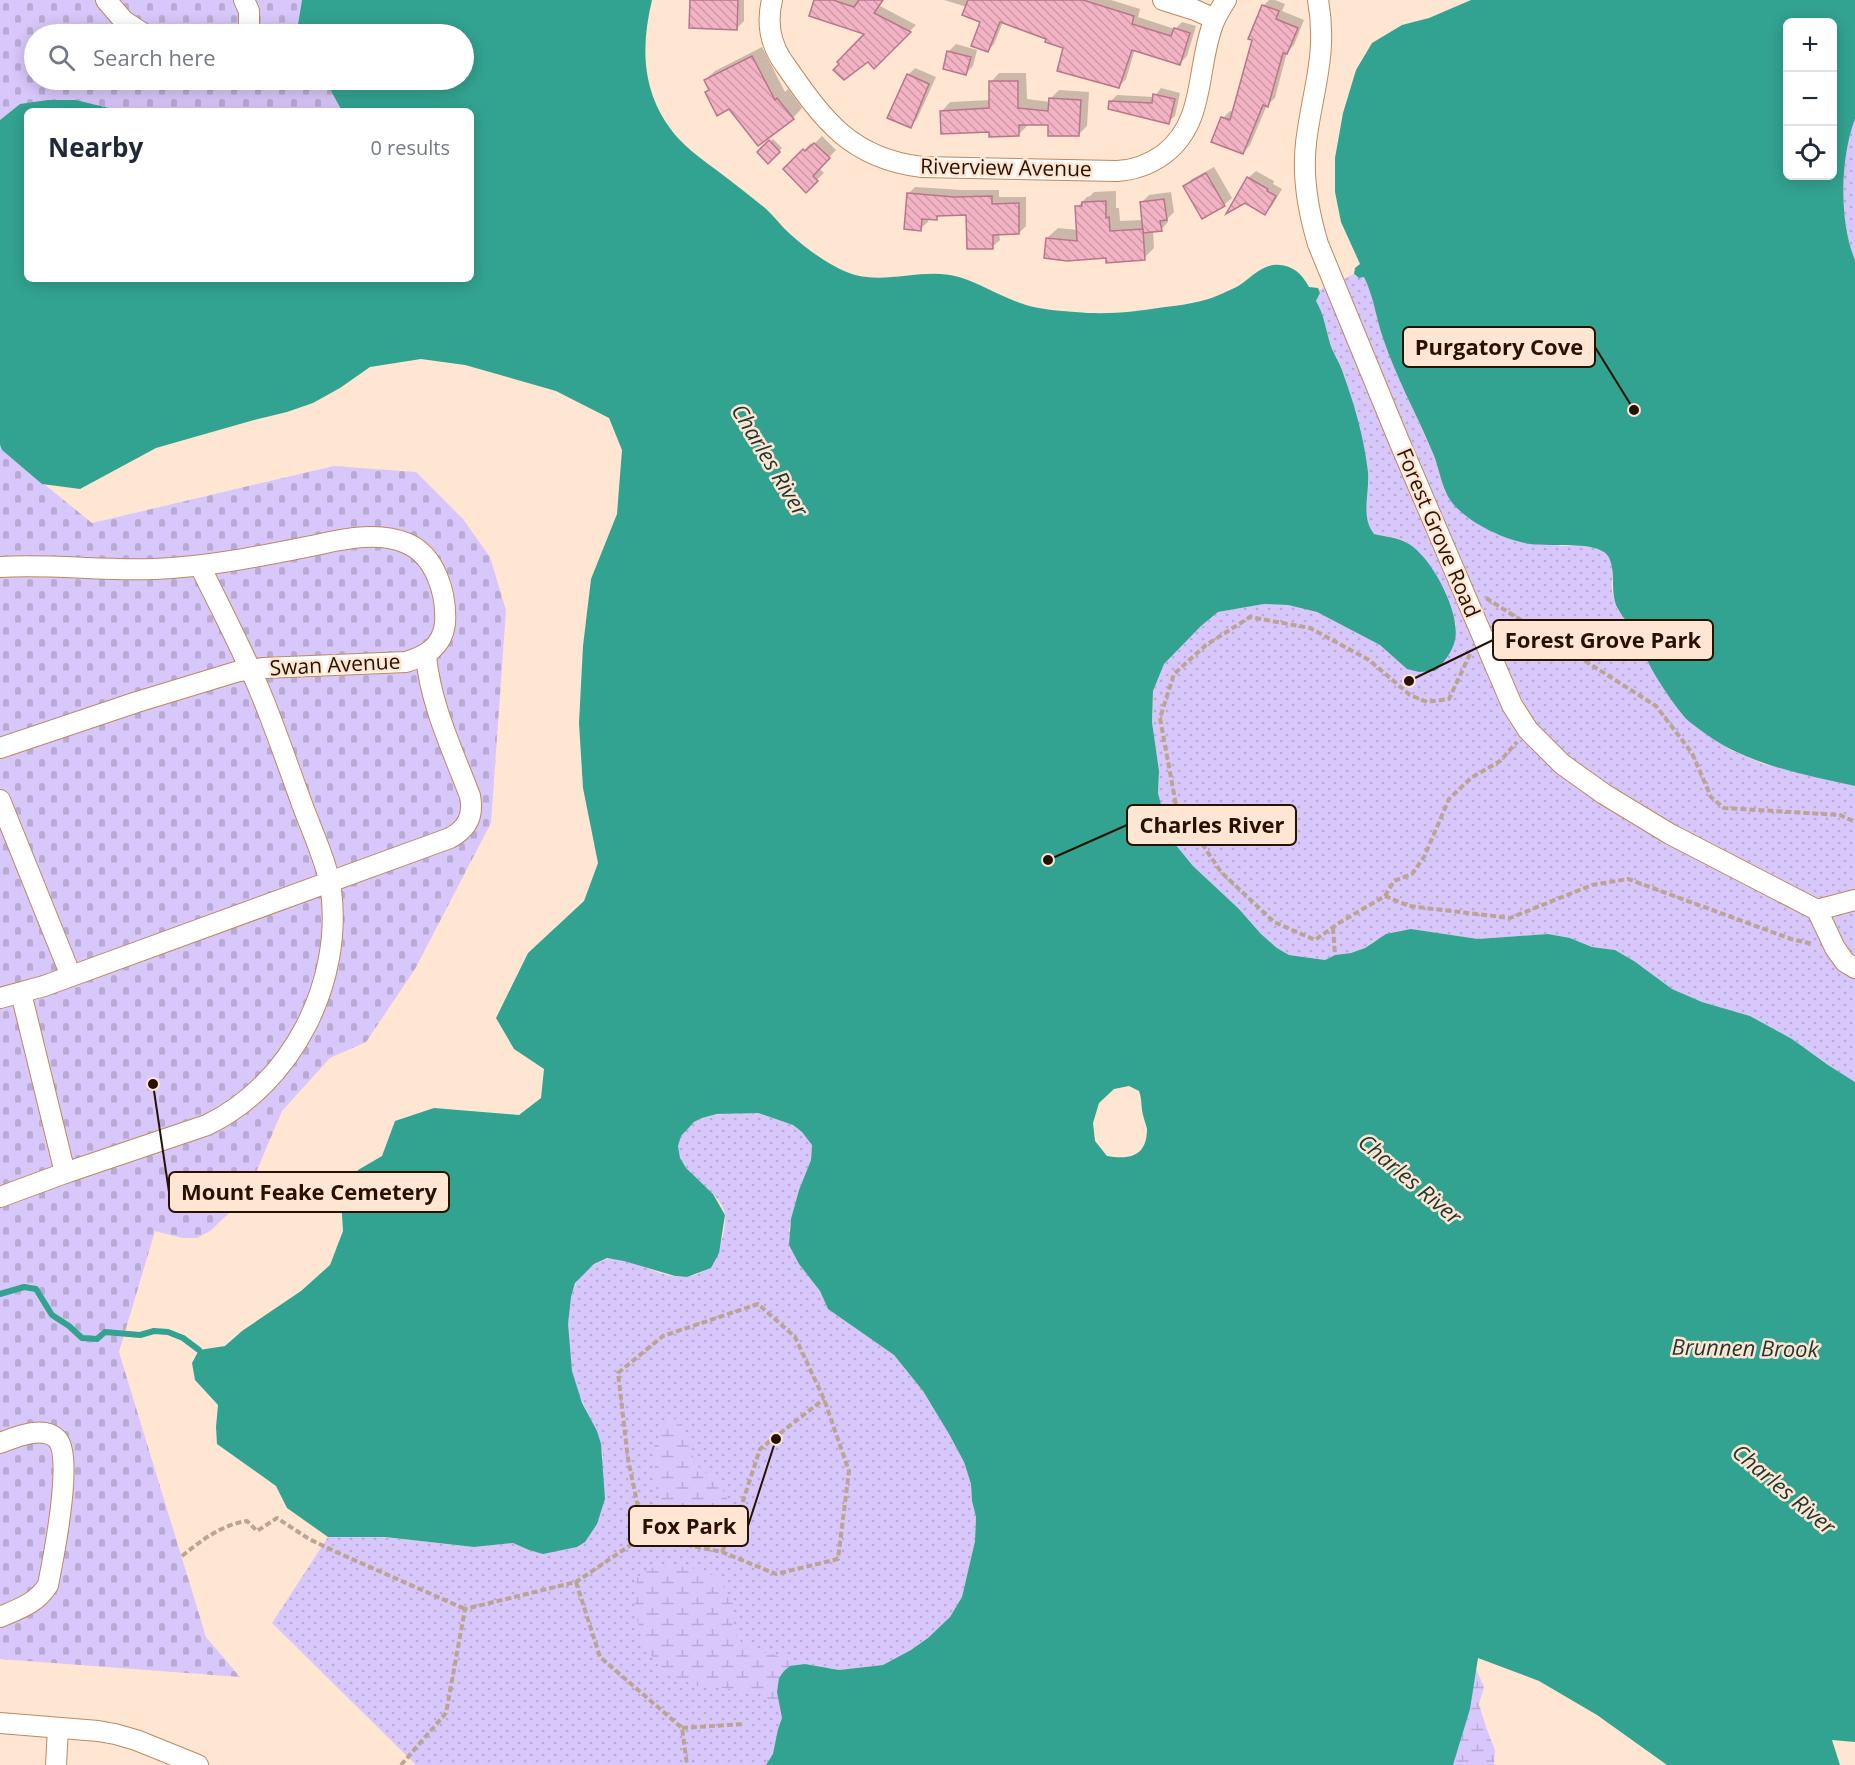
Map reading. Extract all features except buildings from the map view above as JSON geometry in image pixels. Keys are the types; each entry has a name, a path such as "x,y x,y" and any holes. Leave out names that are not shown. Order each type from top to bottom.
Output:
{"street":[{"path":"106,0 129,24"},
{"path":"244,0 249,11 249,24"},
{"name":"Riverview Avenue","path":"772,0 769,24 776,51 811,101 829,122 856,145 882,159 900,164 938,168 1117,171 1149,164 1172,147 1185,131 1194,113 1215,19 1226,0"},
{"path":"1163,0 1215,19"},
{"name":"Forest Grove Road","path":"1318,0 1322,25 1322,51 1306,144 1305,166 1306,194 1312,223 1318,244 1394,431 1512,705 1528,730 1562,764 1604,794 1670,834 1817,910"},
{"name":"Swan Avenue","path":"0,567 42,566 114,570 200,566 340,540 378,538 403,542 412,546 428,560 442,592 445,617 439,644 426,655 406,662 250,669 137,702 0,748"},
{"path":"0,1197 207,1125 232,1111 258,1090 296,1044 318,999 327,968 332,938 330,882 265,704 200,566"},
{"path":"0,998 71,976 460,833 471,816 472,806 433,696 426,655"},
{"path":"0,800 71,976"},
{"path":"1855,900 1817,910 1831,940 1845,962 1855,968"},
{"path":"21,993 65,1173"},
{"path":"0,1443 29,1432 56,1438 62,1445 64,1485 48,1585 42,1594 23,1608 0,1617"},
{"path":"0,1723 115,1734 198,1765"},
{"path":"56,1765 58,1728"}],"path":[{"path":"1460,583 1499,605 1656,706 1692,753 1711,797 1724,808 1840,814 1855,822"},
{"path":"1479,626 1469,658 1449,699 1427,702 1410,695 1369,660 1310,628 1250,617 1206,645 1174,674 1160,718 1176,805 1221,872 1274,922 1315,940 1385,896 1394,881 1412,874 1424,857 1449,799 1471,778 1500,761 1528,730"},
{"path":"1385,896 1409,906 1510,918 1592,885 1628,879 1800,942 1817,944 1831,940"},
{"path":"1333,927 1335,955"},
{"path":"182,1556 205,1538 234,1523 247,1521 257,1531 277,1518 309,1539 465,1609 576,1582 644,1536 722,1552 776,1574 838,1559 849,1471 824,1399 795,1337 758,1304 663,1336 618,1373 628,1459 644,1536"},
{"path":"722,1552 742,1504 760,1449 824,1399"},
{"path":"576,1582 600,1657 682,1728 687,1765"},
{"path":"401,1765 446,1713 465,1609"},
{"path":"682,1728 744,1724"}],"green space":[{"path":"0,0 302,0 298,24 24,24 24,90 330,90 340,108 109,108 76,100 20,104 0,120"},
{"path":"1855,119 1855,260 1846,227 1843,190 1846,152"},
{"path":"1354,274 1356,277 1364,277 1372,293 1383,338 1432,451 1445,492 1560,546 1578,545 1600,549 1608,555 1612,564 1612,591 1617,609 1637,635 1650,665 1683,716 1707,735 1731,750 1763,764 1855,786 1855,1082 1792,1039 1750,1016 1702,1002 1672,989 1615,950 1592,947 1570,938 1548,934 1478,939 1411,929 1374,941 1365,948 1335,955 1325,960 1289,955 1261,934 1239,909 1193,866 1175,844 1158,793 1159,771 1152,722 1153,691 1164,664 1218,612 1264,604 1288,605 1317,612 1380,645 1407,668 1419,672 1435,671 1455,639 1456,625 1451,607 1437,579 1408,543 1397,538 1374,534 1367,520 1369,480 1357,420 1342,369 1332,349 1316,301 1320,294 1319,290"},
{"path":"0,445 2,450 92,523 334,466 416,472 463,519 490,557 506,610 491,823 415,969 366,1042 330,1058 282,1111 249,1189 228,1214 210,1231 197,1238 183,1238 155,1231 119,1352 206,1637 240,1677 0,1659"},
{"path":"758,1113 793,1125 812,1144 811,1160 799,1190 789,1230 799,1264 820,1291 828,1309 894,1355 923,1391 964,1462 971,1484 976,1517 975,1541 962,1597 950,1617 938,1629 911,1650 883,1665 839,1670 805,1664 779,1706 783,1718 778,1729 776,1743 766,1765 416,1765 272,1623 328,1537 385,1537 474,1547 513,1543 535,1552 603,1457 599,1438 577,1389 571,1365 568,1323 571,1296 575,1285 586,1271 606,1259 623,1260 676,1277 691,1276 711,1268 723,1235 725,1214 714,1194 685,1166 679,1156 677,1146 682,1134 694,1122 708,1116"},
{"path":"667,1418 679,1420 689,1439 695,1464 717,1482 727,1497 728,1512 717,1523 691,1531 668,1519 656,1489 654,1447"},
{"path":"665,1564 697,1569 717,1577 733,1602 732,1629 742,1643 757,1650 821,1668 853,1670 883,1665 911,1650 948,1621 943,1765 765,1765 777,1738 791,1724 776,1705 762,1694 698,1686 663,1673 645,1646 634,1609 637,1578 648,1569"},
{"path":"1447,1668 1476,1669 1484,1687 1479,1704 1495,1750 1494,1765 1311,1765"}],"water":[{"name":"Brunnen Brook","path":"302,0 652,0 645,55 651,89 665,121 677,137 702,160 765,208 797,240 821,258 846,272 881,278 946,274 968,280 1026,305 1050,310 1087,313 1131,312 1205,300 1236,287 1261,269 1273,265 1290,267 1303,277 1309,287 1318,288 1320,293 1316,301 1332,349 1341,367 1361,433 1368,472 1367,520 1374,534 1409,544 1427,561 1443,587 1454,616 1456,629 1454,645 1435,671 1419,672 1407,669 1380,645 1317,612 1288,605 1264,604 1218,612 1164,664 1153,691 1152,722 1159,771 1158,793 1164,816 1175,844 1193,866 1239,909 1261,934 1289,955 1325,960 1335,955 1365,948 1386,934 1411,929 1478,939 1548,934 1570,938 1592,947 1615,950 1672,989 1702,1002 1750,1016 1792,1039 1855,1082 1855,1742 1832,1740 1840,1765 1667,1765 1597,1715 1539,1681 1478,1658 1470,1709 1453,1765 766,1765 773,1754 782,1718 777,1692 779,1678 784,1671 790,1666 805,1664 839,1670 883,1665 928,1638 950,1617 962,1597 975,1541 976,1517 971,1484 964,1462 923,1391 894,1355 828,1309 820,1291 799,1264 789,1245 791,1219 811,1160 812,1145 793,1125 758,1113 717,1114 702,1118 694,1122 681,1136 678,1146 680,1158 686,1168 713,1194 725,1215 719,1253 711,1268 687,1277 675,1276 607,1258 594,1264 575,1283 568,1324 572,1371 582,1403 597,1431 601,1444 605,1499 597,1524 585,1542 577,1547 543,1554 513,1543 474,1547 385,1537 328,1537 287,1508 276,1486 217,1444 218,1405 195,1380 192,1363 199,1350 225,1346 242,1331 301,1291 330,1265 343,1231 341,1200 358,1170 382,1156 395,1121 434,1108 519,1115 541,1098 544,1069 514,1049 496,1018 528,953 584,901 598,863 583,788 579,723 583,646 591,579 617,514 622,450 609,418 556,391 465,365 421,359 370,367 313,403 156,448 80,489 42,484 2,450 0,445 0,120 20,104 48,100 76,100 109,108 24,108 24,282 474,282 474,108 340,108 330,90 474,90 474,24 298,24","holes":["1129,1086 1139,1091 1147,1129 1144,1145 1136,1154 1130,1156 1107,1156 1095,1141 1093,1123 1099,1103 1114,1089"]},
{"path":"1471,0 1855,0 1855,119 1846,152 1843,190 1846,227 1855,260 1855,786 1794,772 1753,759 1716,741 1685,718 1660,683 1637,635 1615,603 1611,562 1603,551 1584,546 1530,544 1510,539 1470,519 1450,499 1443,486 1432,451 1388,352 1364,277 1359,278 1354,274 1355,268 1360,264 1341,222 1335,192 1335,158 1343,113 1356,70 1372,43 1402,25 1429,18"}],"waterway":[{"path":"0,1294 24,1287 36,1289 52,1315 82,1338 97,1339 105,1332 140,1335 154,1331 168,1332 183,1338 199,1350"}],"place":[{"name":"Purgatory Cove","path":"1634,410"},
{"name":"Forest Grove Park","path":"1409,681"},
{"name":"Charles River","path":"1048,860"},
{"name":"Mount Feake Cemetery","path":"153,1084"},
{"name":"Fox Park","path":"776,1439"}]}
